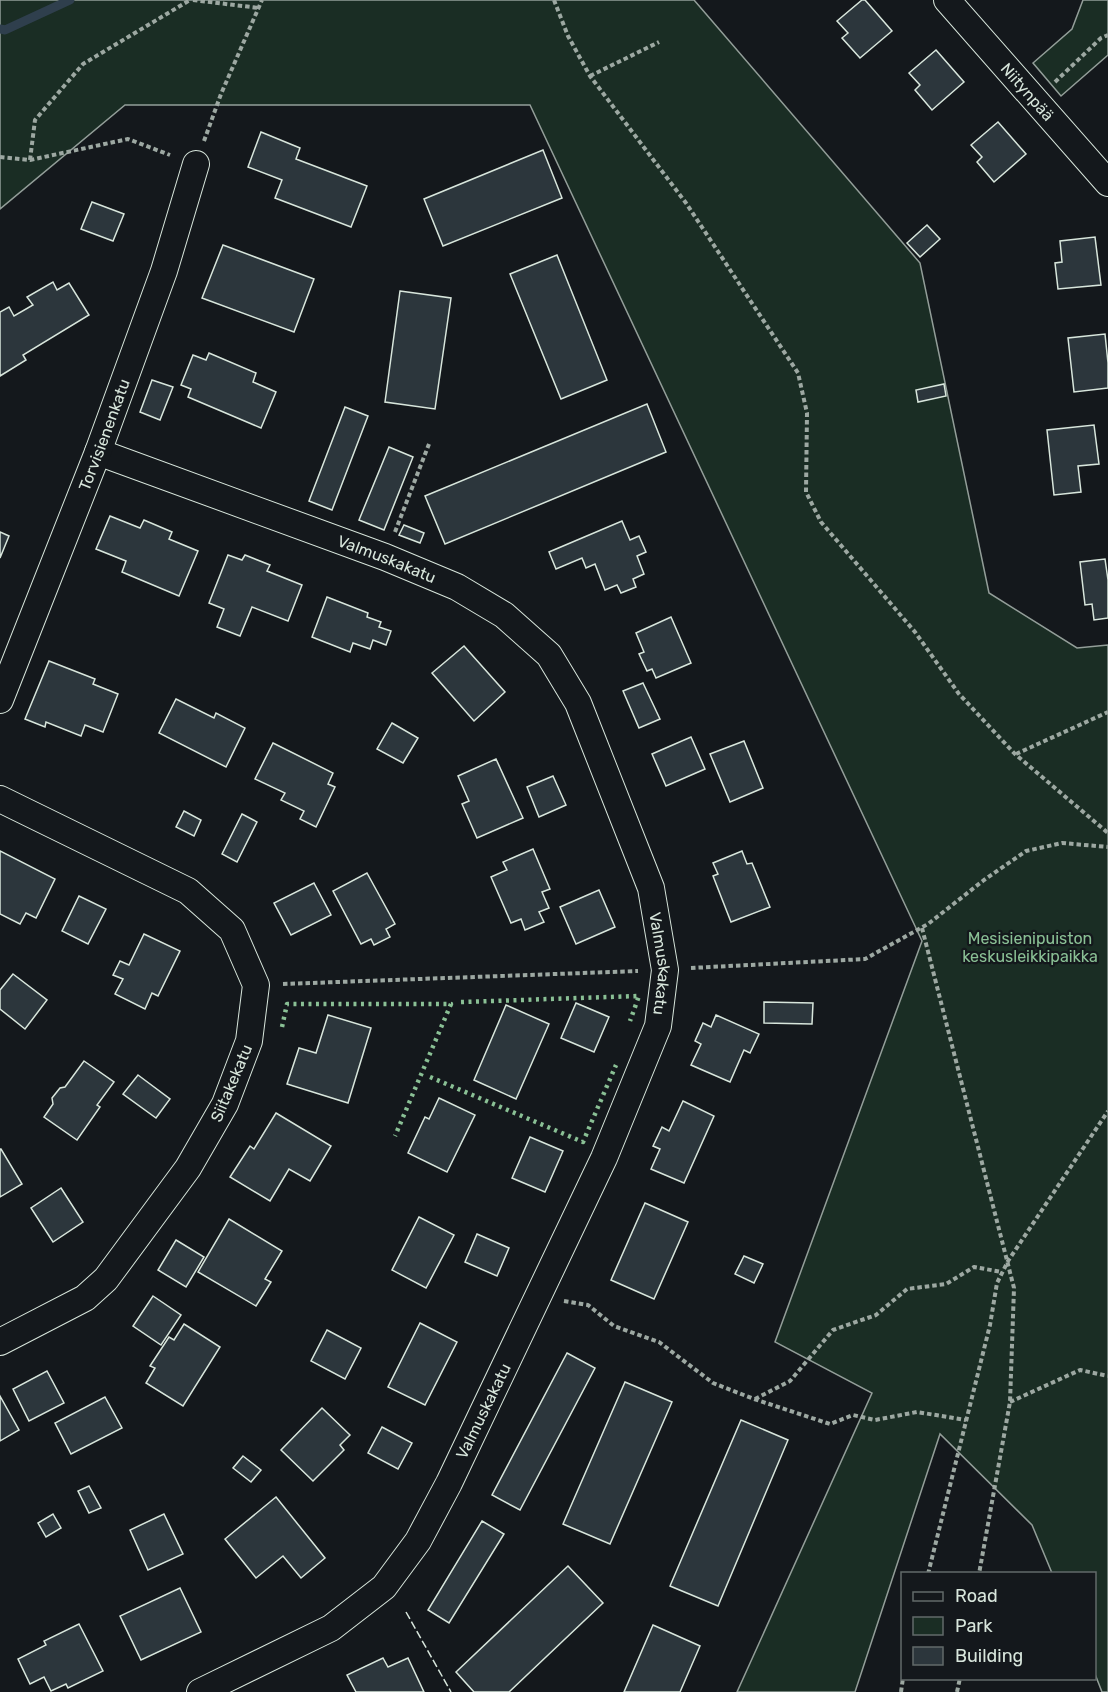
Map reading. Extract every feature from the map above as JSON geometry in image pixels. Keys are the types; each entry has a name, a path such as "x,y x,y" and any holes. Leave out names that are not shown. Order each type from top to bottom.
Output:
{"street":[{"name":"Niitynpää","path":"947,0 1108,183"},
{"name":"Torvisienenkatu","path":"0,700 98,452 164,271 196,164"},
{"name":"Valmuskakatu","path":"98,452 385,557 457,587 504,615 549,655 578,703 651,888 665,970 658,1026 604,1158 424,1531 384,1587 331,1628 200,1692"},
{"path":"0,798 188,891 232,930 256,985"},
{"name":"Siitakekatu","path":"0,1342 85,1298 100,1284 188,1168 225,1104 249,1041 256,985"}],"path":[{"path":"30,160 35,120 83,64 191,0 259,8"},
{"path":"0,157 30,160 128,139 196,164 221,94 262,0"},
{"path":"554,0 568,36 590,76 686,203 798,373 807,413 806,492 821,522 915,632 959,694 1016,754 1108,833"},
{"path":"1036,100 1101,38 1108,35"},
{"path":"590,76 659,42"},
{"path":"385,557 429,444"},
{"path":"1016,754 1108,712"},
{"path":"256,985 665,970 866,959 922,928 1026,851 1062,843 1108,847"},
{"path":"922,928 1014,1288 1010,1402 979,1572"},
{"path":"928,1572 990,1325 997,1283 1008,1261 1108,1111"},
{"path":"754,1399 790,1381 833,1329 876,1315 907,1289 946,1284 974,1267 1002,1272"},
{"path":"538,1296 588,1305 614,1326 659,1342 713,1383 830,1424 853,1415 875,1420 917,1412 966,1420"},
{"path":"1010,1402 1080,1370 1108,1376"}],"green space":[{"name":"Mesisienipuiston keskusleikkipaikka","path":"0,0 694,0 920,263 989,593 1077,648 1108,645 1108,1692 1102,1692 1096,1677 1096,1572 1052,1572 1032,1525 940,1434 855,1692 737,1692 872,1393 775,1342 922,941 530,105 125,105 0,209"},
{"path":"1083,0 1108,0 1108,55 1061,96 1033,63 1072,29"}],"building":[{"path":"862,0 865,0 892,31 860,58 842,38 848,33 837,21"},
{"path":"936,50 964,82 932,110 915,90 920,85 909,73"},
{"path":"998,122 1026,154 994,182 977,162 982,157 971,145"},
{"path":"261,132 300,148 296,159 367,186 351,227 275,198 282,180 248,167"},
{"path":"543,150 562,198 443,246 424,199"},
{"path":"92,202 124,214 113,241 81,229"},
{"path":"927,225 940,239 920,257 907,243"},
{"path":"1095,237 1101,285 1058,289 1055,263 1062,262 1060,241"},
{"path":"223,245 314,279 294,332 202,298"},
{"path":"557,255 607,380 561,399 510,274"},
{"path":"53,282 57,290 69,283 89,315 23,355 26,360 0,376 0,312 9,307 14,316 33,305 27,297"},
{"path":"400,291 451,298 435,409 385,402"},
{"path":"1105,334 1108,388 1074,392 1068,338"},
{"path":"209,353 256,373 253,382 276,392 261,428 188,397 191,389 181,385 193,355 206,360"},
{"path":"152,380 173,387 160,420 140,412"},
{"path":"944,384 946,396 918,402 916,390"},
{"path":"647,404 666,452 445,544 425,496"},
{"path":"345,407 368,416 332,510 309,501"},
{"path":"1094,425 1099,464 1078,466 1081,492 1054,495 1047,430"},
{"path":"389,447 413,457 384,530 359,520"},
{"path":"110,516 140,528 144,520 172,532 169,539 198,551 179,596 122,572 126,561 96,549"},
{"path":"622,521 630,540 639,536 646,552 637,556 644,574 633,579 636,587 621,593 617,585 605,590 595,564 586,568 582,558 556,569 549,552"},
{"path":"404,525 424,533 420,543 399,535"},
{"path":"0,532 9,536 0,558"},
{"path":"228,555 242,560 245,555 270,565 267,571 302,585 288,621 252,607 240,636 217,627 224,609 209,603"},
{"path":"1105,559 1108,580 1108,618 1094,620 1092,604 1085,605 1080,562"},
{"path":"327,597 368,613 367,617 381,622 379,627 391,631 386,645 373,640 370,649 353,643 350,652 312,637"},
{"path":"671,617 691,663 656,678 652,669 647,671 639,654 644,652 636,633"},
{"path":"464,646 505,692 474,721 432,673"},
{"path":"49,661 95,679 93,684 118,694 103,732 85,725 81,736 46,722 45,727 25,719"},
{"path":"643,683 660,719 639,728 623,691"},
{"path":"176,699 214,718 216,713 245,728 226,767 159,733"},
{"path":"392,723 418,738 403,763 377,749"},
{"path":"691,737 705,769 666,786 652,754"},
{"path":"744,741 763,788 730,802 710,754"},
{"path":"273,743 333,773 328,784 335,787 316,827 300,819 304,811 281,800 285,793 255,779"},
{"path":"496,759 523,818 477,838 462,804 469,801 458,776"},
{"path":"553,776 566,805 539,817 527,787"},
{"path":"184,811 201,820 194,836 176,827"},
{"path":"242,814 257,822 237,862 222,854"},
{"path":"533,849 550,889 542,892 549,908 539,912 544,922 525,930 521,919 511,923 491,877 507,870 503,862"},
{"path":"0,851 55,879 36,918 26,913 20,924 0,914"},
{"path":"742,851 747,864 752,863 770,907 731,922 713,876 718,874 713,863"},
{"path":"367,873 395,924 386,929 390,937 374,945 371,939 361,944 333,891"},
{"path":"314,883 331,915 291,935 274,903"},
{"path":"599,890 615,927 576,944 560,907"},
{"path":"79,896 106,909 88,944 62,931"},
{"path":"144,934 180,951 158,996 152,993 145,1009 115,994 123,979 113,975 120,961 129,965"},
{"path":"13,974 47,1000 25,1029 0,1009 0,990"},
{"path":"764,1002 813,1003 812,1024 764,1023"},
{"path":"576,1003 609,1017 594,1052 561,1038"},
{"path":"506,1005 549,1024 516,1099 474,1080"},
{"path":"328,1015 371,1028 348,1103 287,1084 299,1048 316,1053"},
{"path":"716,1015 759,1034 750,1053 744,1050 730,1082 691,1065 701,1044 695,1041 703,1023 711,1027"},
{"path":"84,1061 114,1082 97,1105 100,1107 77,1140 44,1117 53,1104 52,1098 60,1088 65,1087"},
{"path":"138,1075 170,1099 156,1118 123,1094"},
{"path":"439,1098 475,1115 447,1172 408,1153 425,1117 429,1119"},
{"path":"683,1101 714,1116 684,1183 651,1169 660,1149 653,1146 662,1127 669,1131"},
{"path":"276,1113 331,1146 310,1181 289,1169 270,1201 230,1177 250,1146 254,1149"},
{"path":"530,1137 563,1151 545,1192 512,1178"},
{"path":"0,1149 22,1184 0,1197"},
{"path":"61,1188 83,1222 53,1242 31,1208"},
{"path":"645,1203 688,1222 654,1299 611,1280"},
{"path":"419,1217 454,1235 426,1288 392,1270"},
{"path":"229,1219 282,1251 265,1279 271,1282 256,1306 198,1272"},
{"path":"477,1234 509,1248 497,1276 465,1262"},
{"path":"176,1240 204,1257 186,1287 158,1270"},
{"path":"744,1256 763,1264 754,1283 735,1274"},
{"path":"153,1296 181,1315 161,1345 133,1326"},
{"path":"420,1323 457,1342 425,1405 388,1387"},
{"path":"184,1324 220,1347 183,1406 146,1383 155,1368 150,1366 169,1337 174,1340"},
{"path":"327,1330 361,1348 345,1379 311,1361"},
{"path":"567,1353 595,1368 520,1510 492,1495"},
{"path":"47,1371 64,1403 29,1421 13,1389"},
{"path":"625,1382 672,1402 610,1544 563,1524"},
{"path":"0,1396 19,1430 0,1441"},
{"path":"105,1397 122,1428 71,1454 55,1423"},
{"path":"322,1408 350,1435 340,1445 344,1450 313,1481 281,1450"},
{"path":"741,1420 788,1440 718,1606 670,1586"},
{"path":"382,1427 412,1443 398,1469 368,1453"},
{"path":"243,1456 261,1470 251,1482 233,1468"},
{"path":"89,1486 101,1508 89,1513 78,1491"},
{"path":"276,1497 325,1558 301,1578 283,1556 256,1578 225,1539"},
{"path":"53,1514 61,1528 46,1537 38,1523"},
{"path":"164,1514 183,1554 148,1570 130,1530"},
{"path":"482,1521 504,1534 449,1623 428,1610"},
{"path":"568,1566 603,1603 509,1692 474,1692 456,1672"},
{"path":"180,1588 201,1632 141,1660 120,1616"},
{"path":"79,1624 103,1671 68,1688 66,1684 51,1691 44,1677 30,1684 18,1659 46,1645 44,1641"},
{"path":"653,1625 700,1646 680,1692 624,1692"},
{"path":"383,1658 388,1667 408,1658 424,1692 356,1692 347,1675"}],"waterway":[{"path":"0,29 5,30 70,0"}],"hedge":[{"path":"461,1002 639,996 630,1021"},
{"path":"282,1027 287,1004 451,1004 395,1136"},
{"path":"430,1077 583,1142 616,1065"}],"fence":[{"path":"406,1612 451,1692"}]}
